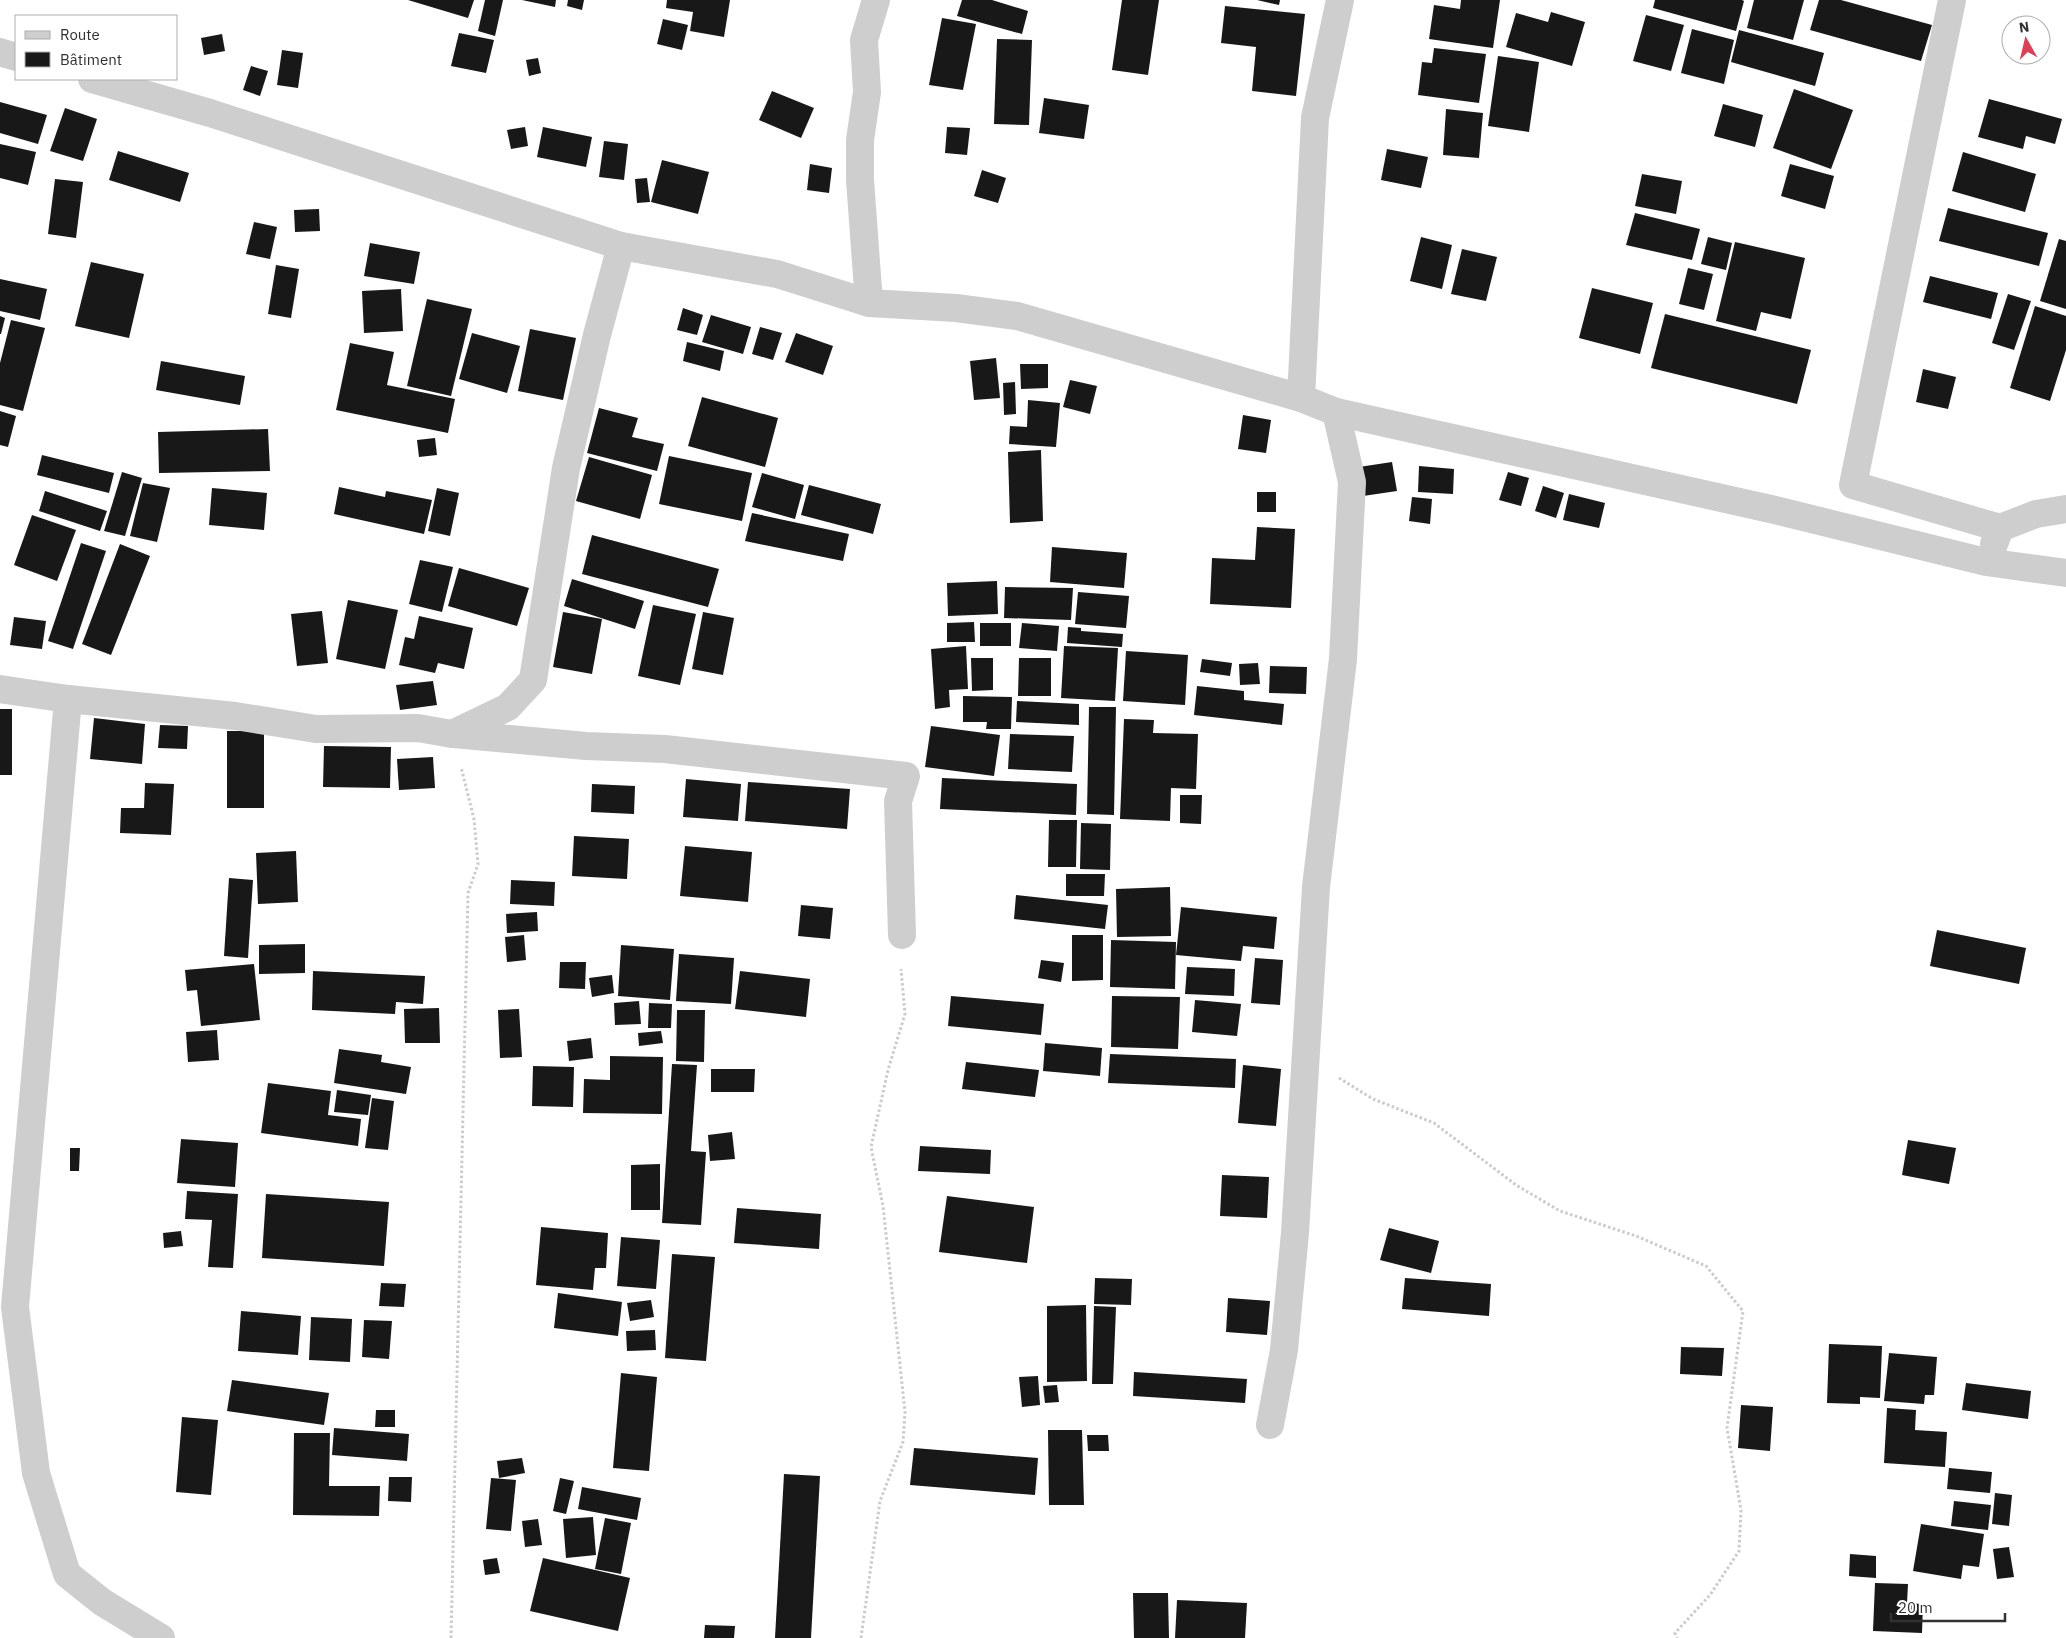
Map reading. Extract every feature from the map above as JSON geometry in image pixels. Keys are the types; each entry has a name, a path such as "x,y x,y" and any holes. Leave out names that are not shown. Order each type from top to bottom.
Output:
{"street":[{"path":"869,303 860,180 860,140 868,92 864,40 876,0"},
{"path":"1300,398 1315,118 1340,0"},
{"path":"1952,0 1853,485 2000,528 2036,514 2066,509"},
{"path":"0,52 15,57"},
{"path":"95,80 210,113 621,246 777,274 869,303 956,308 1017,316 1300,398 1336,412 1775,510 1986,562 2066,573"},
{"path":"452,734 508,707 533,680 566,468 597,335 621,246"},
{"path":"1270,1425 1284,1350 1295,1233 1316,887 1343,659 1352,482 1336,412"},
{"path":"1986,562 2000,528"},
{"path":"0,689 68,699 235,716 316,729 418,728 452,734 586,746 665,749 906,776 898,801 902,934"},
{"path":"68,699 16,1307 36,1473 67,1574 102,1602 161,1638"}],"path":[{"path":"451,1638 468,893 478,864 474,819 452,734"},
{"path":"861,1638 880,1501 902,1442 905,1412 883,1206 871,1147 888,1070 905,1014 901,966 902,934"},
{"path":"1307,1058 1373,1099 1434,1122 1516,1185 1560,1211 1636,1236 1706,1266 1743,1310 1727,1428 1741,1510 1739,1551 1710,1594 1675,1633 1677,1638"}],"building":[{"path":"408,0 474,0 468,18"},
{"path":"485,0 503,0 495,36 478,31"},
{"path":"522,0 556,0 555,7"},
{"path":"568,0 584,0 582,10 567,6"},
{"path":"667,0 730,0 724,37 690,31 693,12 666,8"},
{"path":"962,0 992,0 1028,11 1022,34 957,16"},
{"path":"1122,0 1159,0 1148,75 1112,70"},
{"path":"1257,0 1280,0 1279,5"},
{"path":"1461,0 1500,0 1493,48 1429,39 1434,5 1460,9"},
{"path":"1655,0 1744,1 1736,31 1653,8"},
{"path":"1754,0 1804,0 1793,40 1747,28"},
{"path":"1819,0 1841,0 1932,25 1921,61 1810,30"},
{"path":"1225,6 1305,14 1296,96 1252,91 1256,47 1221,43"},
{"path":"1551,12 1585,22 1572,66 1506,47 1516,13 1548,22"},
{"path":"1646,15 1684,25 1671,71 1633,61"},
{"path":"942,18 976,24 963,90 929,85"},
{"path":"663,19 688,25 682,50 657,44"},
{"path":"1692,29 1734,40 1724,84 1681,73"},
{"path":"1739,30 1824,53 1815,86 1731,62"},
{"path":"459,33 494,40 486,73 451,66"},
{"path":"222,34 225,51 204,55 201,38"},
{"path":"997,39 1032,40 1029,125 994,124"},
{"path":"1434,48 1486,54 1479,103 1418,95 1422,62 1432,63"},
{"path":"282,50 303,53 298,88 277,85"},
{"path":"1498,56 1539,62 1529,132 1488,126"},
{"path":"538,58 541,73 529,76 526,60"},
{"path":"251,66 268,71 260,96 243,90"},
{"path":"1794,89 1853,110 1831,169 1773,148"},
{"path":"772,91 814,108 801,138 759,120"},
{"path":"1044,98 1089,105 1084,139 1039,133"},
{"path":"1989,99 2062,119 2055,144 2026,136 2023,149 1978,137"},
{"path":"0,102 47,115 38,144 0,133"},
{"path":"1723,104 1763,115 1755,147 1714,136"},
{"path":"65,108 97,119 83,161 50,151"},
{"path":"1446,109 1483,113 1479,158 1443,155"},
{"path":"525,127 528,146 511,149 507,130"},
{"path":"543,127 592,137 586,167 537,157"},
{"path":"947,127 970,128 967,155 945,153"},
{"path":"604,141 628,144 624,180 599,177"},
{"path":"0,144 36,152 28,185 0,178"},
{"path":"1387,149 1428,157 1421,188 1381,180"},
{"path":"118,151 189,173 180,202 109,180"},
{"path":"1963,152 2036,174 2025,212 1952,191"},
{"path":"662,160 709,172 698,214 651,202"},
{"path":"810,164 832,168 829,193 807,190"},
{"path":"1790,164 1834,176 1825,209 1781,196"},
{"path":"982,170 1006,178 998,203 974,196"},
{"path":"1642,174 1682,181 1676,214 1635,206"},
{"path":"647,178 650,202 637,203 635,179"},
{"path":"55,179 83,182 76,238 48,234"},
{"path":"1948,208 2048,233 2039,266 1939,241"},
{"path":"319,209 320,231 295,232 294,210"},
{"path":"1635,213 1700,229 1692,260 1626,245"},
{"path":"254,222 277,227 270,259 246,254"},
{"path":"1421,237 1452,245 1442,289 1410,281"},
{"path":"1708,237 1732,243 1726,270 1701,264"},
{"path":"2059,239 2066,241 2066,309 2040,301"},
{"path":"1735,242 1805,258 1791,319 1761,312 1756,331 1716,321"},
{"path":"370,243 420,252 414,284 364,276"},
{"path":"1462,249 1497,257 1486,301 1451,294"},
{"path":"91,262 144,274 129,338 75,326"},
{"path":"276,265 299,269 291,318 268,314"},
{"path":"1688,268 1713,274 1704,310 1679,304"},
{"path":"1930,276 1998,293 1991,319 1923,302"},
{"path":"0,279 47,289 40,320 0,311"},
{"path":"1592,288 1653,303 1640,354 1579,338"},
{"path":"401,289 403,331 364,333 362,291"},
{"path":"2008,294 2031,301 2014,350 1992,343"},
{"path":"427,299 472,309 451,396 407,386"},
{"path":"2035,306 2066,316 2066,350 2050,401 2010,388"},
{"path":"683,308 703,315 697,335 677,330"},
{"path":"1665,314 1811,350 1797,404 1651,368"},
{"path":"711,315 751,327 743,354 702,342"},
{"path":"0,316 5,318 1,334 0,334"},
{"path":"11,320 45,328 23,411 0,405 0,363"},
{"path":"760,327 782,333 773,360 752,354"},
{"path":"530,329 576,338 563,400 518,391"},
{"path":"472,333 520,346 507,393 459,379"},
{"path":"796,333 833,346 823,375 785,362"},
{"path":"687,342 724,351 720,371 683,361"},
{"path":"350,343 394,352 387,385 455,399 448,433 336,410"},
{"path":"996,358 1000,398 974,400 970,361"},
{"path":"161,361 245,376 240,405 156,390"},
{"path":"1020,364 1048,364 1048,388 1021,389"},
{"path":"1923,369 1956,377 1948,409 1916,402"},
{"path":"1070,380 1097,386 1090,414 1063,407"},
{"path":"1015,382 1016,414 1004,415 1003,383"},
{"path":"702,397 778,418 765,467 688,446"},
{"path":"1028,400 1060,403 1056,447 1009,444 1010,426 1027,427"},
{"path":"599,408 638,418 632,437 664,444 657,471 587,453"},
{"path":"0,411 16,416 8,447 0,445"},
{"path":"1243,415 1271,420 1266,453 1238,449"},
{"path":"268,429 270,471 159,473 158,432"},
{"path":"435,438 437,455 419,457 417,440"},
{"path":"1041,450 1043,521 1010,523 1008,452"},
{"path":"42,455 114,473 109,493 37,475"},
{"path":"669,456 752,473 742,521 659,504"},
{"path":"589,457 652,475 640,519 576,501"},
{"path":"1392,462 1397,491 1363,496 1359,467"},
{"path":"1419,466 1454,469 1453,494 1418,492"},
{"path":"122,472 142,478 125,536 104,531"},
{"path":"1508,472 1529,478 1521,506 1499,500"},
{"path":"762,473 804,485 795,519 752,507"},
{"path":"143,483 170,488 157,542 130,536"},
{"path":"809,485 881,504 873,534 801,515"},
{"path":"1543,486 1564,493 1556,518 1535,511"},
{"path":"339,487 385,497 386,491 432,500 424,534 334,514"},
{"path":"212,488 267,493 264,530 209,525"},
{"path":"437,488 459,493 450,536 428,531"},
{"path":"45,491 107,511 100,531 39,511"},
{"path":"1257,492 1276,492 1276,512 1257,512"},
{"path":"1569,494 1605,503 1599,528 1563,520"},
{"path":"1412,497 1432,499 1430,524 1409,521"},
{"path":"752,513 849,534 843,561 745,541"},
{"path":"32,515 76,530 57,581 14,565"},
{"path":"1257,527 1295,529 1291,608 1210,604 1212,558 1255,560"},
{"path":"592,535 719,569 708,607 582,574"},
{"path":"81,543 106,551 73,649 48,641"},
{"path":"120,544 150,556 111,655 82,644"},
{"path":"1052,547 1127,553 1124,588 1050,582"},
{"path":"420,560 453,567 442,612 409,604"},
{"path":"459,568 529,588 517,626 448,606"},
{"path":"572,579 644,601 635,629 564,606"},
{"path":"997,581 998,614 948,616 947,583"},
{"path":"1005,587 1073,588 1071,620 1004,618"},
{"path":"1078,592 1129,596 1126,628 1075,624"},
{"path":"348,600 398,610 385,669 336,659"},
{"path":"653,605 696,614 680,685 638,676"},
{"path":"322,611 328,663 297,666 291,614"},
{"path":"563,612 602,619 592,674 553,667"},
{"path":"703,612 734,618 723,675 692,669"},
{"path":"419,616 473,628 464,669 438,663 435,673 399,665 405,637 414,639"},
{"path":"14,617 46,621 42,649 10,645"},
{"path":"974,622 975,642 947,642 947,623"},
{"path":"980,623 1011,623 1011,646 980,646"},
{"path":"1022,623 1059,626 1057,651 1019,648"},
{"path":"1068,627 1081,628 1081,631 1123,634 1122,647 1067,643"},
{"path":"966,646 968,689 949,690 950,707 935,709 931,649"},
{"path":"1064,646 1118,648 1115,701 1061,698"},
{"path":"1126,651 1188,655 1185,705 1123,701"},
{"path":"971,658 993,658 993,690 972,691"},
{"path":"1019,658 1051,658 1051,696 1018,696"},
{"path":"1202,659 1232,663 1230,676 1200,672"},
{"path":"1258,663 1260,684 1240,685 1239,664"},
{"path":"1270,666 1307,667 1306,694 1269,693"},
{"path":"433,681 437,705 400,710 396,685"},
{"path":"1197,686 1244,691 1244,700 1284,704 1282,725 1194,715"},
{"path":"963,696 1012,697 1011,729 986,729 987,722 963,722"},
{"path":"1017,701 1079,704 1079,725 1016,722"},
{"path":"1089,707 1116,707 1114,815 1087,814"},
{"path":"0,709 12,709 12,775 0,775"},
{"path":"94,718 145,724 142,764 90,759"},
{"path":"1124,719 1154,720 1153,733 1198,734 1196,789 1171,788 1170,821 1120,819"},
{"path":"160,725 188,726 187,749 158,748"},
{"path":"931,726 1000,735 994,776 925,767"},
{"path":"227,731 264,731 264,808 227,808"},
{"path":"1010,734 1074,736 1072,772 1008,769"},
{"path":"324,746 391,747 390,788 323,787"},
{"path":"433,757 435,788 399,790 397,759"},
{"path":"942,778 1077,784 1076,815 940,809"},
{"path":"686,779 741,784 738,821 683,817"},
{"path":"748,782 850,789 847,829 745,821"},
{"path":"145,783 174,784 171,835 120,833 121,808 144,808"},
{"path":"592,784 635,786 634,814 591,812"},
{"path":"1180,795 1202,795 1201,824 1180,823"},
{"path":"1049,820 1077,820 1076,867 1048,867"},
{"path":"1081,823 1111,824 1110,870 1080,869"},
{"path":"574,836 629,839 627,879 572,876"},
{"path":"685,846 752,852 748,902 680,896"},
{"path":"296,851 298,902 258,904 256,853"},
{"path":"1066,874 1105,874 1104,896 1066,896"},
{"path":"229,878 253,880 248,958 224,956"},
{"path":"511,880 555,882 554,906 510,904"},
{"path":"1170,887 1171,936 1117,937 1116,889"},
{"path":"1016,895 1108,905 1105,929 1014,919"},
{"path":"801,905 833,908 830,939 798,936"},
{"path":"1181,907 1277,917 1274,949 1243,946 1241,961 1176,955"},
{"path":"537,912 538,931 507,933 506,914"},
{"path":"1937,930 2026,948 2019,984 1930,966"},
{"path":"524,935 526,960 507,962 505,937"},
{"path":"1072,935 1103,935 1103,980 1072,981"},
{"path":"1111,940 1176,942 1175,989 1110,987"},
{"path":"305,944 305,973 259,974 259,945"},
{"path":"621,945 674,949 670,1000 618,996"},
{"path":"679,954 734,958 731,1004 676,1001"},
{"path":"1255,958 1283,960 1280,1005 1251,1003"},
{"path":"1041,960 1064,963 1061,982 1038,978"},
{"path":"560,962 586,962 585,989 559,988"},
{"path":"254,964 260,1020 201,1026 197,990 187,991 185,970"},
{"path":"1187,967 1235,969 1234,996 1185,994"},
{"path":"313,971 425,976 423,1004 396,1002 395,1014 312,1010"},
{"path":"740,971 810,979 806,1017 735,1009"},
{"path":"612,975 614,993 592,997 589,978"},
{"path":"951,996 1044,1004 1041,1035 948,1026"},
{"path":"1112,996 1180,997 1178,1049 1111,1047"},
{"path":"1195,1000 1241,1004 1237,1036 1192,1032"},
{"path":"639,1001 641,1024 615,1025 614,1003"},
{"path":"649,1003 672,1004 671,1028 648,1028"},
{"path":"439,1008 440,1043 405,1043 404,1009"},
{"path":"519,1009 522,1057 500,1058 498,1010"},
{"path":"677,1010 705,1010 704,1062 676,1061"},
{"path":"217,1030 219,1060 188,1062 186,1032"},
{"path":"661,1031 663,1043 639,1046 638,1033"},
{"path":"591,1038 593,1058 569,1061 567,1041"},
{"path":"1045,1043 1102,1048 1100,1076 1043,1071"},
{"path":"339,1049 382,1055 381,1062 411,1067 406,1094 334,1083"},
{"path":"1110,1054 1236,1059 1235,1088 1108,1083"},
{"path":"610,1056 663,1057 662,1114 583,1113 584,1079 610,1080"},
{"path":"966,1062 1039,1070 1035,1097 962,1089"},
{"path":"672,1064 697,1065 691,1151 706,1152 701,1225 662,1223"},
{"path":"1243,1065 1281,1069 1276,1126 1238,1123"},
{"path":"533,1066 574,1067 573,1107 532,1106"},
{"path":"711,1069 755,1069 754,1092 711,1092"},
{"path":"268,1083 331,1091 328,1115 361,1119 358,1146 261,1133"},
{"path":"337,1090 371,1095 368,1115 334,1112"},
{"path":"372,1098 394,1101 388,1150 365,1148"},
{"path":"732,1132 735,1159 710,1161 708,1135"},
{"path":"181,1139 238,1143 235,1187 177,1183"},
{"path":"1908,1140 1956,1148 1949,1184 1902,1175"},
{"path":"920,1146 991,1150 990,1174 918,1171"},
{"path":"70,1148 80,1148 79,1171 70,1171"},
{"path":"660,1164 660,1210 631,1210 631,1165"},
{"path":"1222,1175 1269,1177 1267,1218 1220,1216"},
{"path":"187,1191 238,1194 233,1268 208,1267 212,1220 185,1219"},
{"path":"266,1194 389,1202 384,1266 262,1258"},
{"path":"947,1196 1034,1207 1027,1263 939,1252"},
{"path":"737,1208 821,1214 819,1249 734,1243"},
{"path":"541,1227 608,1233 606,1268 595,1268 593,1290 536,1285"},
{"path":"1389,1228 1439,1241 1431,1273 1380,1260"},
{"path":"181,1231 183,1246 164,1248 163,1233"},
{"path":"621,1237 660,1240 656,1289 617,1286"},
{"path":"672,1254 715,1257 706,1361 665,1358"},
{"path":"1095,1278 1132,1279 1131,1305 1094,1304"},
{"path":"1405,1278 1491,1284 1489,1316 1402,1309"},
{"path":"381,1283 406,1284 404,1307 379,1306"},
{"path":"558,1293 622,1302 618,1336 554,1328"},
{"path":"1228,1298 1270,1301 1267,1335 1226,1332"},
{"path":"651,1300 654,1317 630,1321 627,1303"},
{"path":"1086,1305 1087,1381 1047,1382 1047,1306"},
{"path":"1094,1306 1116,1307 1113,1384 1092,1384"},
{"path":"241,1311 301,1316 298,1355 238,1351"},
{"path":"311,1317 352,1319 350,1362 309,1360"},
{"path":"364,1320 392,1321 389,1359 362,1357"},
{"path":"655,1330 656,1350 627,1351 626,1331"},
{"path":"1829,1344 1882,1346 1880,1398 1860,1397 1860,1404 1827,1403"},
{"path":"1681,1347 1724,1348 1722,1376 1680,1374"},
{"path":"1889,1353 1937,1357 1934,1395 1925,1395 1924,1404 1884,1401"},
{"path":"1134,1372 1247,1379 1245,1403 1133,1396"},
{"path":"621,1373 657,1377 649,1471 613,1468"},
{"path":"1038,1376 1040,1405 1022,1407 1019,1377"},
{"path":"232,1380 329,1393 324,1425 227,1411"},
{"path":"1966,1383 2031,1391 2028,1419 1962,1410"},
{"path":"1057,1385 1059,1402 1045,1403 1043,1386"},
{"path":"1741,1405 1773,1407 1770,1451 1738,1448"},
{"path":"1887,1408 1916,1410 1915,1430 1947,1432 1945,1467 1884,1463"},
{"path":"376,1410 395,1410 395,1427 375,1427"},
{"path":"182,1417 218,1420 211,1495 176,1492"},
{"path":"334,1428 409,1434 407,1461 332,1455"},
{"path":"1048,1430 1082,1430 1084,1505 1049,1505"},
{"path":"294,1433 330,1433 329,1486 380,1486 379,1516 293,1515"},
{"path":"1087,1435 1108,1435 1109,1451 1088,1451"},
{"path":"914,1448 1038,1458 1035,1495 910,1485"},
{"path":"522,1458 525,1473 499,1478 497,1461"},
{"path":"1949,1468 1992,1472 1990,1493 1947,1489"},
{"path":"784,1474 820,1476 811,1638 775,1638"},
{"path":"389,1477 412,1477 411,1502 388,1501"},
{"path":"491,1478 516,1480 511,1531 486,1529"},
{"path":"560,1478 574,1481 566,1514 553,1511"},
{"path":"582,1487 641,1498 637,1520 578,1509"},
{"path":"1995,1493 2012,1495 2009,1526 1992,1524"},
{"path":"1954,1501 1991,1505 1988,1530 1951,1526"},
{"path":"593,1517 596,1555 566,1558 563,1519"},
{"path":"605,1518 631,1523 621,1574 595,1569"},
{"path":"538,1519 542,1545 525,1547 522,1521"},
{"path":"1921,1524 1984,1534 1979,1567 1963,1565 1961,1579 1913,1571"},
{"path":"2009,1547 2014,1577 1997,1579 1993,1549"},
{"path":"1850,1554 1876,1556 1876,1578 1849,1576"},
{"path":"497,1558 500,1573 485,1575 483,1560"},
{"path":"543,1558 630,1578 618,1631 530,1611"},
{"path":"1875,1583 1908,1584 1907,1603 1923,1604 1922,1633 1873,1631"},
{"path":"1133,1593 1168,1593 1169,1638 1134,1638"},
{"path":"1177,1600 1247,1603 1245,1638 1175,1638"},
{"path":"705,1625 735,1626 734,1638 704,1638"}]}
